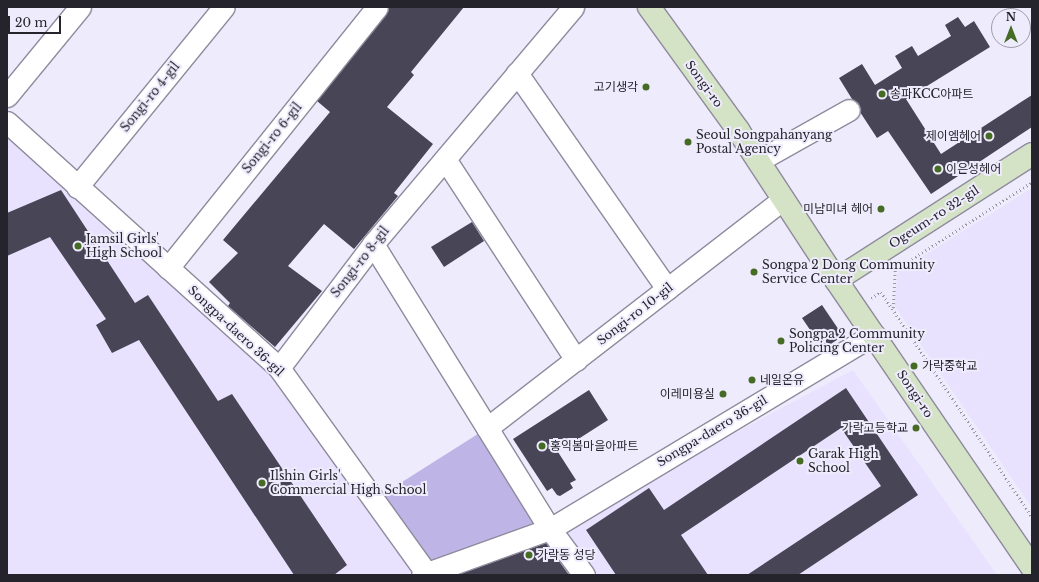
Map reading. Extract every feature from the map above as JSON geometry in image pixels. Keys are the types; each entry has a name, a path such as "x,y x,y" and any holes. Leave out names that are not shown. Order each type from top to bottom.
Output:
{"street":[{"path":"7,96 80,7"},
{"name":"Songi-ro 4-gil","path":"77,186 224,7"},
{"name":"Songi-ro 6-gil","path":"168,268 377,7"},
{"name":"Songi-ro 8-gil","path":"279,368 372,244 573,7"},
{"name":"Songi-ro","path":"648,7 758,161 836,280 1032,567"},
{"path":"518,73 667,289"},
{"path":"758,161 849,110"},
{"name":"Songpa-daero 36-gil","path":"7,122 279,368 426,574 550,529 874,334"},
{"name":"Ogeum-ro 32-gil","path":"836,280 1032,154"},
{"path":"444,159 576,360"},
{"name":"Songi-ro 10-gil","path":"487,428 783,199"},
{"path":"372,244 550,529 584,575"}],"path":[{"path":"1032,182 895,270 892,306 1032,515"},
{"path":"882,292 1032,515"}],"shaded area":[{"path":"7,131 276,372 417,571 403,575 7,575"},
{"path":"1032,188 1032,508 894,305 898,272"},
{"name":"Garak High School","path":"853,370 997,575 592,575 557,528"},
{"path":"481,432 543,525 426,562 380,496"}],"building":[{"path":"390,7 464,7 411,72 414,75 387,107 433,144 394,193 398,196 354,249 324,224 288,266 322,291 275,347 228,306 230,303 209,282 238,253 223,240 330,112 317,101"},
{"name":"송파KCC아파트","path":"958,17 965,27 974,21 990,47 906,99 941,154 1032,95 1032,127 931,194 888,131 877,138 860,112 859,104 852,99 839,78 862,64 875,85 902,68 895,56 912,46 918,56 951,36 945,25"},
{"name":"Ilshin Girls' Commercial High School","path":"61,190 135,303 148,295 218,401 232,394 347,565 334,575 294,575 139,340 112,353 96,325 106,319 50,237 7,256 7,213"},
{"path":"472,222 484,241 444,267 431,247"},
{"path":"822,305 843,336 823,349 802,318"},
{"path":"846,388 918,495 798,575 747,575 881,486 841,428 681,535 708,575 616,575 586,530 649,488 664,510"},
{"name":"홍익봄마을아파트","path":"589,390 608,420 558,452 576,480 570,483 573,488 560,496 557,495 552,488 547,491 513,439"},
{"name":"가락동 성당","path":"546,543 569,575 457,575"}],"place":[{"name":"고기생각","path":"646,87"},
{"name":"송파KCC아파트","path":"882,94"},
{"name":"제이엠헤어","path":"989,136"},
{"name":"Seoul Songpahanyang Postal Agency","path":"688,142"},
{"name":"이은성헤어","path":"938,169"},
{"name":"미남미녀 헤어","path":"881,209"},
{"name":"Jamsil Girls' High School","path":"78,246"},
{"name":"Songpa 2 Dong Community Service Center","path":"754,272"},
{"name":"Songpa 2 Community Policing Center","path":"781,341"},
{"name":"가락중학교","path":"914,366"},
{"name":"네일온유","path":"752,380"},
{"name":"이레미용실","path":"723,394"},
{"name":"가락고등학교","path":"916,428"},
{"name":"홍익봄마을아파트","path":"542,446"},
{"name":"Garak High School","path":"800,461"},
{"name":"Ilshin Girls' Commercial High School","path":"262,483"},
{"name":"가락동 성당","path":"529,555"}]}
